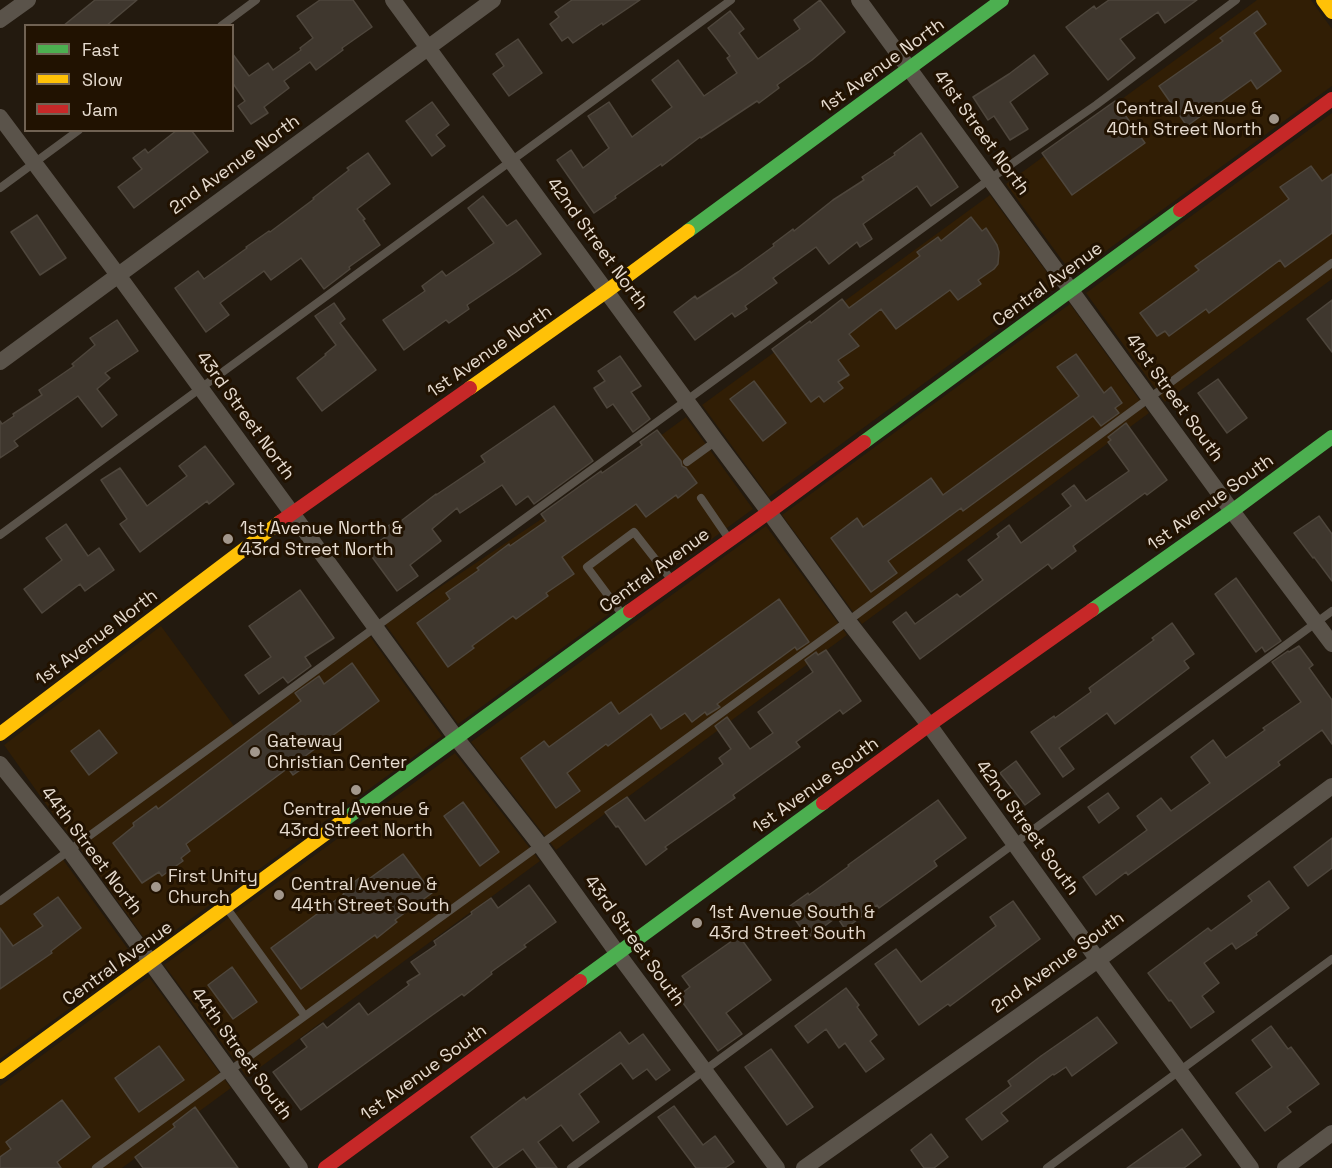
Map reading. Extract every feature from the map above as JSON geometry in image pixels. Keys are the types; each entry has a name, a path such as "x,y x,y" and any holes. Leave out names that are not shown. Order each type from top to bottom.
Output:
{"main road":[{"name":"1st Avenue North","path":"0,734 292,513 608,291 1002,0"},
{"path":"1323,0 1332,12"},
{"name":"Central Avenue","path":"0,1072 672,580 770,512 1332,99"},
{"name":"1st Avenue South","path":"325,1168 929,725 1332,438"}],"street":[{"path":"0,20 28,0"},
{"name":"42nd Street North","path":"393,0 770,512"},
{"name":"2nd Avenue North","path":"0,362 494,0"},
{"name":"41st Street North","path":"859,0 1071,290"},
{"name":"43rd Street North","path":"0,117 457,739"},
{"name":"41st Street South","path":"1071,290 1332,644"},
{"name":"42nd Street South","path":"770,512 848,621 929,725 1251,1168"},
{"name":"43rd Street South","path":"457,739 540,845 777,1168"},
{"name":"44th Street North","path":"0,764 69,850 150,963"},
{"name":"2nd Avenue South","path":"804,1168 1098,960 1332,786"},
{"name":"44th Street South","path":"150,963 300,1168"},
{"path":"1285,1168 1332,1133"}],"lane":[{"path":"225,24 256,0"},
{"path":"0,535 732,0"},
{"path":"0,901 990,179 1096,105 1236,0"},
{"path":"0,188 76,132"},
{"path":"96,1168 848,621 1332,263"},
{"path":"687,462 716,441"},
{"path":"701,498 729,540"},
{"path":"624,617 587,567 634,532 672,580"},
{"path":"571,1168 1332,611"},
{"path":"225,907 305,1016"},
{"path":"1047,1168 1332,959"}],"shaded area":[{"path":"1257,0 1311,0 1332,29 1332,86 1073,275 1006,184"},
{"path":"1332,113 1332,279 1165,402 1086,293"},
{"path":"990,195 1057,286 769,497 702,405"},
{"path":"1070,304 1149,413 862,624 782,515"},
{"path":"686,417 753,509 458,724 385,624 607,475"},
{"path":"766,526 847,635 556,850 471,742"},
{"path":"161,626 234,726 369,635 442,736 151,948 4,745"},
{"path":"455,753 540,861 247,1077 164,965"},
{"path":"59,854 136,960 0,1059 0,899"},
{"path":"149,977 231,1088 122,1168 0,1168 0,1086"}],"building":[{"path":"95,0 137,0 108,24 65,24"},
{"path":"320,0 353,0 372,27 316,70 310,62 284,81 289,88 264,107 268,113 251,124 238,106 245,101 234,85 234,56 249,76 268,63 273,70 301,50 300,48 313,38 297,16"},
{"path":"572,0 640,0 573,43 568,37 562,41 550,24 559,17 555,12"},
{"path":"820,0 845,32 777,85 779,88 759,103 757,101 700,137 594,213 557,160 571,150 583,168 609,148 588,116 609,102 632,137 672,107 652,80 678,60 704,96 737,73 727,58 730,56 708,28 730,11 744,29 739,33 758,59 800,29 794,20"},
{"path":"1109,0 1197,0 1165,23 1158,12 1120,39 1135,58 1108,80 1066,27 1094,6 1096,9"},
{"path":"1257,11 1266,24 1254,33 1281,71 1257,89 1251,80 1187,126 1159,86 1223,41 1220,38"},
{"path":"518,39 542,73 509,96 493,74 504,66 496,54"},
{"path":"1034,55 1048,74 1010,102 1028,129 1010,140 994,116 988,120 973,97"},
{"path":"1115,101 1145,143 1072,195 1042,153"},
{"path":"432,102 449,125 436,135 445,146 432,156 406,121"},
{"path":"174,132 193,132 208,152 134,208 118,187 142,169 133,158 145,149 148,153"},
{"path":"921,133 958,187 931,206 917,186 863,224 872,239 860,247 857,242 829,264 816,247 773,278 777,283 745,306 747,309 735,317 732,313 695,340 674,312 695,296 697,299 738,272 774,246 773,244 793,229 794,231 833,200 864,180 862,177 895,155 894,153"},
{"path":"368,153 390,184 357,209 380,245 349,267 350,269 324,289 301,258 271,280 264,271 220,303 229,315 206,332 175,288 198,271 204,279 314,199 349,170 347,168"},
{"path":"1311,166 1322,181 1332,174 1332,233 1285,267 1280,260 1209,313 1206,309 1169,336 1165,331 1157,336 1140,313 1199,270 1195,266 1289,199 1280,187"},
{"path":"483,196 507,226 516,220 541,254 467,305 469,309 449,323 446,320 404,350 383,320 425,291 422,286 442,271 446,276 494,243 468,208"},
{"path":"37,215 66,258 40,275 11,232"},
{"path":"971,217 982,231 986,228 997,245 998,264 994,269 978,280 981,284 958,300 950,290 896,329 881,309 849,334 859,346 838,360 849,375 838,382 843,388 824,402 819,396 811,402 772,349 842,299 849,308 920,256 917,252 938,237 941,241"},
{"path":"1332,300 1332,352 1307,319"},
{"path":"334,303 345,319 340,323 376,370 322,411 297,378 336,345 315,316"},
{"path":"117,320 138,351 105,373 110,378 97,389 117,415 102,427 78,396 14,441 18,446 0,458 0,421 2,424 42,395 39,390 74,366 72,364 95,345 90,338"},
{"path":"1076,354 1104,393 1111,387 1122,403 1115,408 1119,413 1101,426 1093,416 963,511 961,508 888,561 897,573 871,592 831,538 857,518 863,527 931,478 943,495 1079,396 1057,367"},
{"path":"620,356 641,386 631,392 650,419 633,432 613,404 607,408 594,388 605,381 598,371"},
{"path":"1218,379 1247,418 1227,433 1198,393"},
{"path":"754,381 786,423 763,441 730,399"},
{"path":"554,406 593,461 534,504 528,496 516,505 502,485 460,513 457,508 432,529 441,541 410,565 418,576 397,591 367,550 385,537 381,531 395,521 397,524 436,494 485,462 481,456"},
{"path":"1126,423 1167,480 1147,495 1145,493 1073,546 1076,551 1052,569 1048,564 920,659 893,622 906,612 915,624 957,594 960,597 983,580 968,560 999,537 997,534 1009,525 1021,543 1071,506 1062,494 1074,485 1086,501 1129,471 1108,442 1111,440 1108,437"},
{"path":"657,430 697,483 678,498 676,495 646,517 636,504 562,557 574,574 546,593 548,596 516,619 513,616 472,646 474,648 448,667 417,623 450,599 446,593 479,570 477,568 509,544 510,546 546,521 541,514 642,445 640,442"},
{"path":"205,446 234,484 209,504 207,501 140,552 120,524 127,519 101,480 120,468 147,506 187,476 179,466"},
{"path":"1319,516 1332,534 1332,581 1294,533"},
{"path":"66,524 88,556 99,548 114,570 85,591 80,584 42,613 24,589 62,560 46,538"},
{"path":"1236,578 1281,641 1265,652 1262,647 1256,652 1215,594"},
{"path":"300,590 334,638 305,657 311,666 288,683 283,677 259,694 245,675 271,657 249,626"},
{"path":"779,599 809,642 797,650 795,647 717,704 720,707 707,715 705,712 692,722 685,713 661,729 651,714 567,773 580,791 556,808 521,758 544,741 549,747 611,702 619,714"},
{"path":"1172,623 1194,654 1184,661 1189,668 1115,724 1107,713 1059,748 1074,769 1063,777 1031,732 1091,692 1089,688 1154,640 1152,638"},
{"path":"1299,646 1313,665 1309,668 1332,700 1332,744 1322,730 1278,762 1280,765 1128,875 1126,872 1096,895 1083,877 1147,830 1137,816 1161,798 1171,811 1210,783 1191,757 1213,740 1226,758 1265,730 1263,728 1301,702 1272,662"},
{"path":"826,650 861,701 843,714 840,710 796,742 800,747 733,795 735,798 665,847 667,849 646,865 605,812 627,797 645,821 723,764 719,758 731,749 715,726 727,717 750,749 773,733 758,712 813,672 805,660 816,652 818,655"},
{"path":"352,663 379,701 304,757 309,764 293,775 288,768 186,844 190,851 181,858 183,861 162,876 159,872 142,883 113,843 134,826 133,823 156,806 158,809 301,701 295,693 319,676 324,684"},
{"path":"99,730 117,753 89,775 71,751"},
{"path":"1016,761 1040,794 1025,805 1000,773"},
{"path":"1108,793 1119,808 1099,823 1088,807"},
{"path":"938,800 966,838 934,861 937,866 879,908 877,905 845,929 837,917 808,938 787,908 808,893 809,895"},
{"path":"463,802 499,852 480,866 444,816"},
{"path":"1332,838 1332,868 1308,886 1294,867"},
{"path":"403,854 432,893 395,920 397,922 377,938 375,935 301,989 271,948 344,894 342,891 362,876 366,881"},
{"path":"1269,881 1289,908 1236,949 1232,943 1204,963 1219,983 1202,996 1214,1012 1191,1028 1148,973 1208,928 1211,931 1252,901 1248,896"},
{"path":"529,885 556,922 524,945 526,947 491,972 492,974 464,996 462,994 301,1110 273,1072 307,1047 301,1039 323,1023 327,1028 359,1003 368,1015 409,985 407,982 420,974 411,962 436,945 434,941 491,898 498,908"},
{"path":"58,897 81,928 51,951 52,953 0,989 0,928 13,946 43,926 34,914"},
{"path":"1013,901 1040,939 950,1006 948,1004 919,1025 875,964 896,949 921,982 996,926 990,917"},
{"path":"739,936 771,980 726,1013 742,1034 718,1051 678,996 690,987 682,976"},
{"path":"232,967 257,1002 233,1019 208,985"},
{"path":"846,988 877,1035 870,1041 884,1059 866,1072 845,1043 839,1048 826,1029 808,1043 795,1026"},
{"path":"1097,1017 1117,1043 1072,1076 1066,1067 1053,1074 1001,1113 1008,1121 982,1140 966,1119 1011,1086 1008,1081"},
{"path":"1271,1026 1288,1049 1291,1047 1319,1084 1287,1107 1291,1112 1265,1131 1236,1093 1272,1067 1252,1040"},
{"path":"620,1032 629,1044 643,1034 670,1070 656,1080 647,1069 633,1079 621,1063 579,1094 599,1122 573,1141 561,1125 538,1142 557,1168 537,1168 523,1149 494,1168 471,1137 524,1097 526,1100"},
{"path":"159,1046 184,1080 139,1112 115,1078"},
{"path":"771,1049 813,1107 787,1125 745,1067"},
{"path":"62,1100 90,1137 57,1162 61,1168 0,1168 0,1157 11,1149 6,1142"},
{"path":"674,1106 703,1145 715,1136 734,1162 725,1168 696,1168 658,1117"},
{"path":"195,1107 238,1168 143,1168 135,1157 175,1127 173,1124"},
{"path":"1182,1129 1201,1155 1184,1168 1127,1168"},
{"path":"931,1134 948,1157 934,1168 924,1168 911,1150"}],"traffic: fast":[{"path":"688,231 1002,0"},
{"path":"864,442 1180,210"},
{"path":"1092,610 1332,437"},
{"path":"344,820 630,611"},
{"path":"580,981 823,803"}],"traffic: slow":[{"path":"1323,0 1332,12"},
{"path":"470,388 688,231"},
{"path":"0,734 280,522"},
{"path":"0,1072 344,820"}],"traffic: jam":[{"path":"1180,210 1332,99"},
{"path":"280,522 470,388"},
{"path":"630,611 864,442"},
{"path":"823,803 1092,610"},
{"path":"325,1168 580,981"}],"place":[{"name":"Central Avenue & 40th Street North","path":"1274,119"},
{"name":"1st Avenue North & 43rd Street North","path":"228,539"},
{"name":"Gateway Christian Center","path":"255,752"},
{"name":"Central Avenue & 43rd Street North","path":"356,790"},
{"name":"First Unity Church","path":"156,887"},
{"name":"Central Avenue & 44th Street South","path":"279,895"},
{"name":"1st Avenue South & 43rd Street South","path":"697,923"}]}
